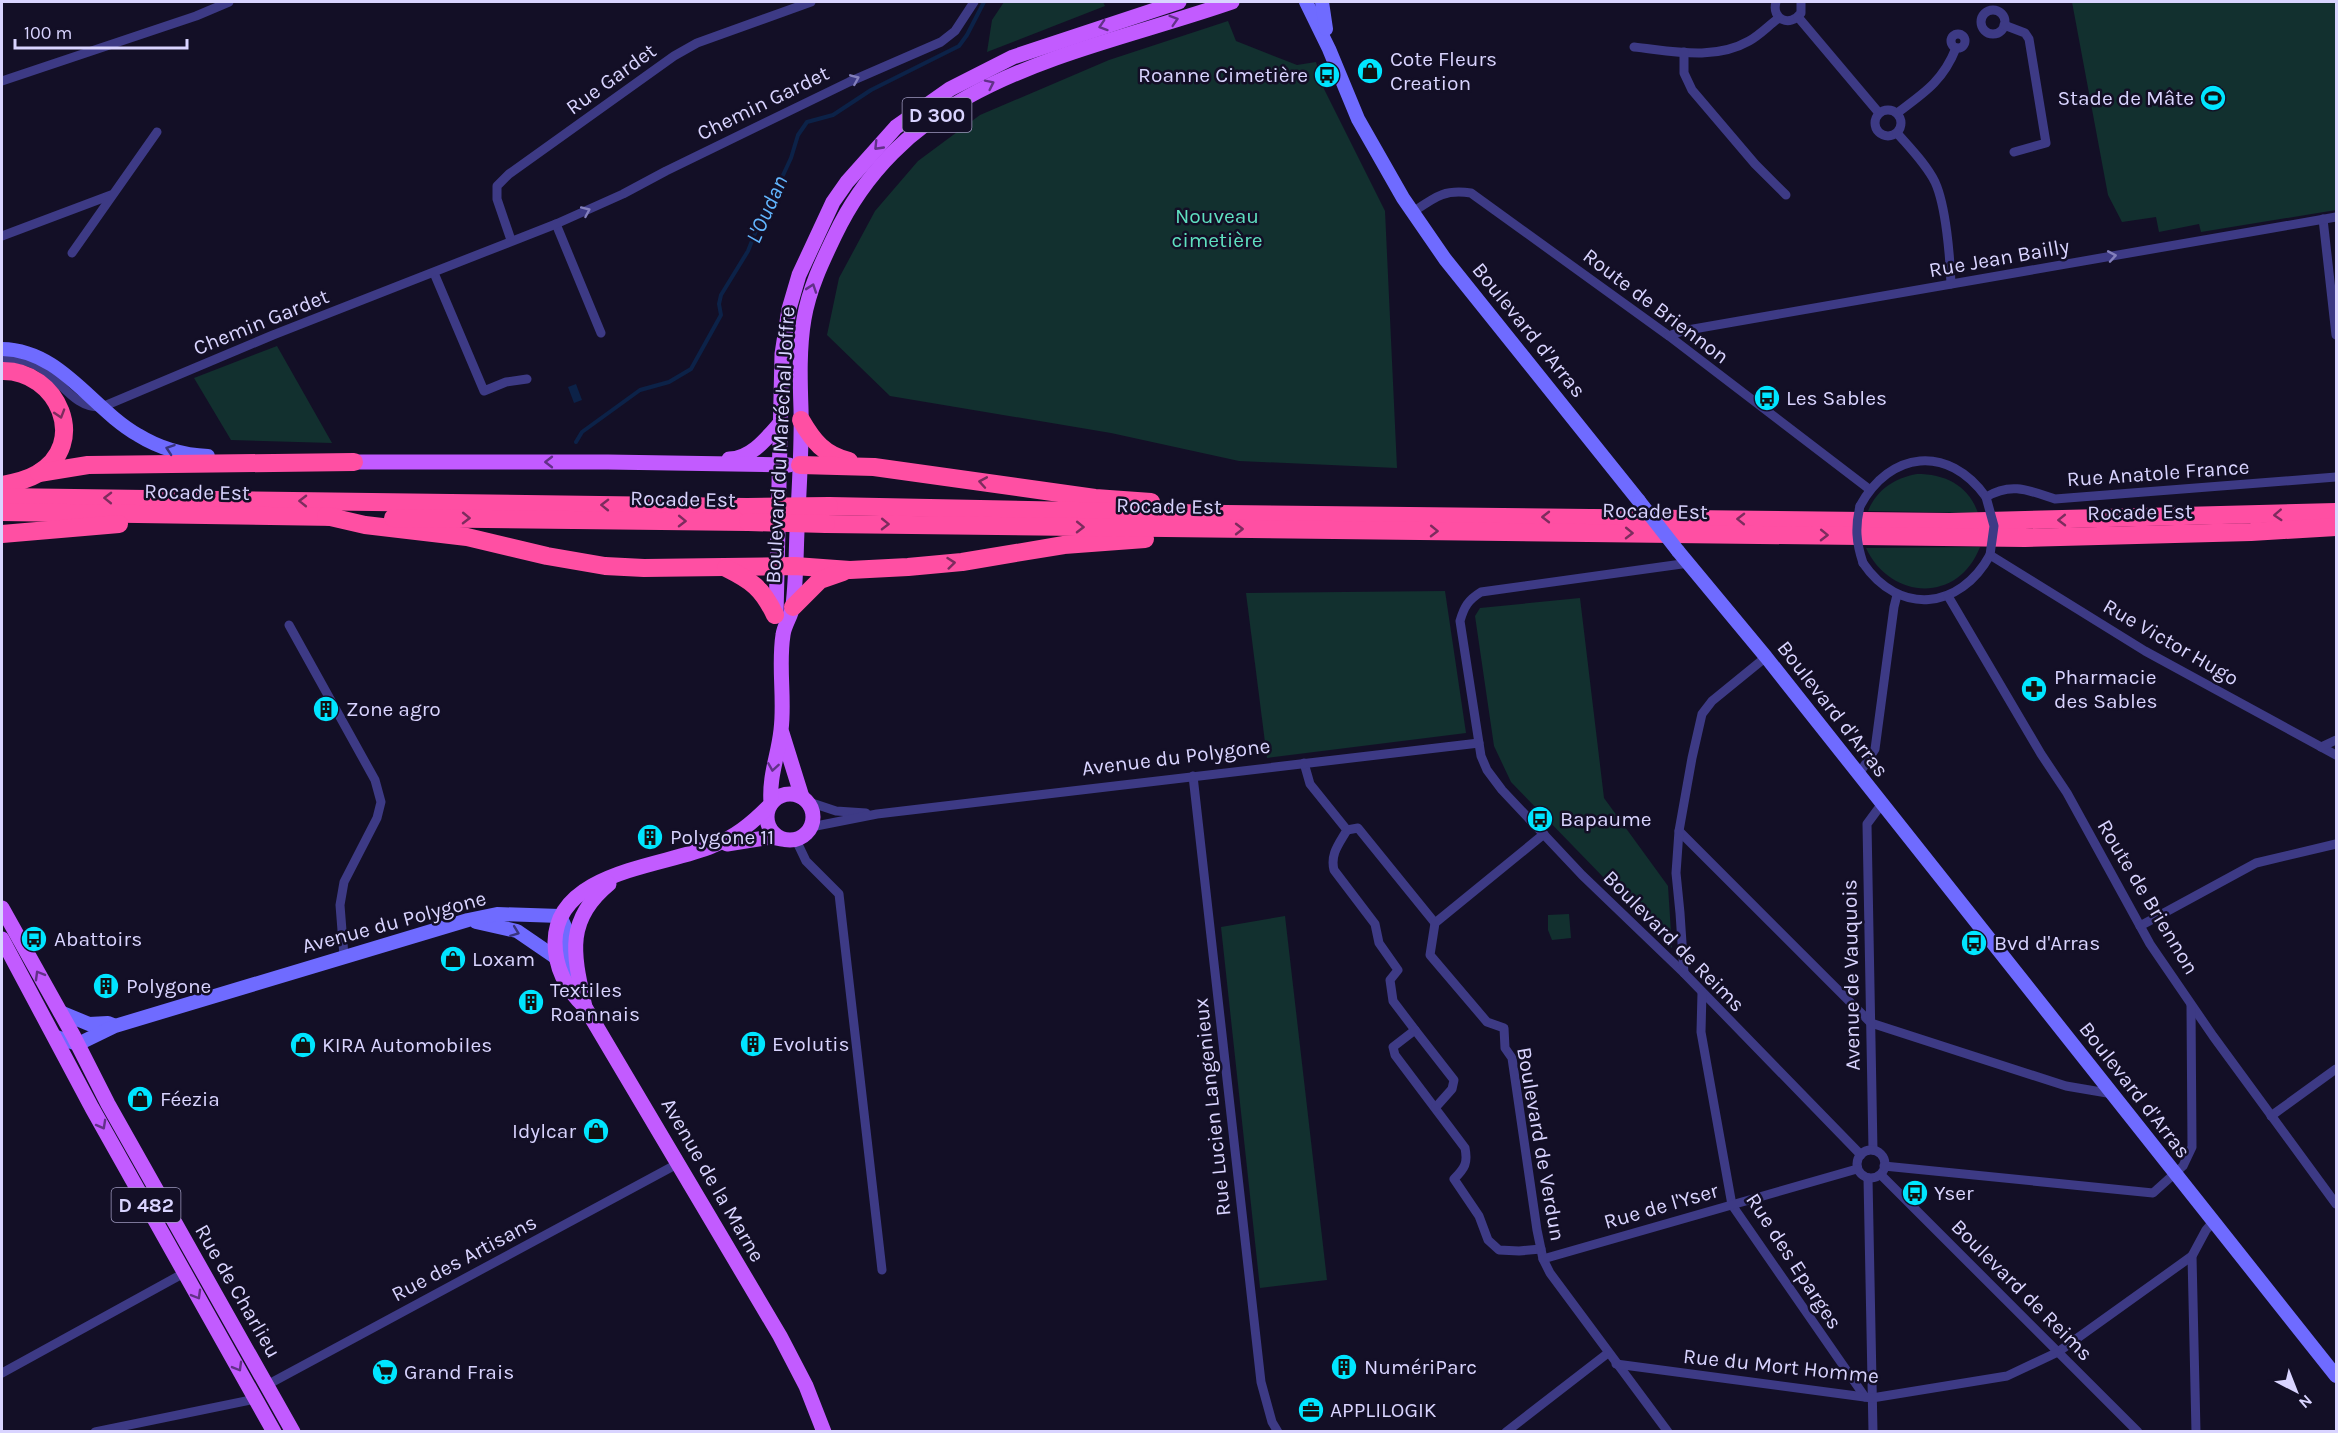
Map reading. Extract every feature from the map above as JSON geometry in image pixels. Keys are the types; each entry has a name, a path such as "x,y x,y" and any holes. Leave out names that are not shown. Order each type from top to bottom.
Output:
{"highway":[{"path":"2,371 21,372 33,377 51,394 63,418 62,443 56,456 39,473"},
{"path":"801,420 817,445 826,452 874,467"},
{"path":"2,485 39,473 88,465 354,462"},
{"path":"800,465 874,467 1095,498 1209,506 1226,514"},
{"name":"Rocade Est","path":"2,496 407,517 1226,514 1950,522 2337,512"},
{"name":"Rocade Est","path":"2,513 364,515"},
{"path":"2,534 166,522 181,513"},
{"path":"364,515 407,517 467,537 547,556 605,566 644,568 787,566 850,570 951,563 1064,546 1156,538 1181,529"},
{"name":"Rocade Est","path":"828,515 1181,529 2025,538 2337,527"},
{"path":"724,567 750,580 761,590 775,615"},
{"path":"793,607 820,580 850,570"}],"main road":[{"name":"Boulevard du Maréchal Joffre","path":"770,805 772,769 781,730 783,633 793,607 778,465 782,354 789,309 799,275 833,202 847,182 896,128 922,107 977,73 1013,57 1179,2"},
{"name":"Boulevard du Maréchal Joffre","path":"783,633 775,615 787,566 800,465 803,321 816,277 846,212 877,169 905,139 943,111 1001,79 1059,56 1232,2"},
{"name":"Boulevard d'Arras","path":"1306,2 1358,118 1403,198 1445,259 1678,551 1766,657 1881,805 2337,1376"},
{"name":"Boulevard d'Arras","path":"1322,2 1329,49"},
{"path":"2,349 32,353 50,363 137,435 184,453 354,462 800,465"},
{"path":"649,463 735,459 754,450 781,422"},
{"name":"Boulevard du Maréchal Joffre","path":"781,730 789,763 804,799"},
{"path":"585,1007 569,967 567,931 560,916 590,886 611,876 709,848 771,837 788,840 802,837 811,827 813,815 804,799 787,794 780,796 746,828 709,848"},
{"path":"770,805 766,821 769,828 788,840"},
{"path":"585,1007 575,943 582,913 597,895 630,872"},
{"name":"Rue de Charlieu","path":"2,908 78,1044 108,1104 293,1431"},
{"name":"Avenue du Polygone","path":"78,1044 115,1026 468,920 497,914 560,916"},
{"name":"Avenue de la Marne","path":"560,916 555,938 555,957 560,971 573,996 585,1007 780,1336 806,1386 824,1431"},
{"path":"468,920 517,931 555,957"},
{"name":"Rue de Charlieu","path":"2,939 184,1273 274,1431"},
{"name":"Avenue du Polygone","path":"60,1012 88,1024 108,1023 115,1026"},
{"path":"56,1037 78,1044 68,1060"}],"street":[{"path":"2,81 196,16 229,2"},
{"name":"Rue Gardet","path":"512,240 497,199 497,186 509,174 674,56 697,43 811,2"},
{"name":"Chemin Gardet","path":"102,407 273,335 556,224 623,194 849,82 941,42 955,31 975,2"},
{"path":"1776,2 1774,9 1779,18 1788,21 1798,18"},
{"path":"1798,18 1802,8 1801,2"},
{"path":"1988,6 2002,16 2004,25 1995,34 1986,32 1982,27 1983,16 1988,6"},
{"path":"1634,47 1715,53 1750,40 1779,18"},
{"path":"1798,18 1879,113"},
{"path":"2004,25 2025,33 2029,39 2046,143 2014,152"},
{"path":"1897,113 1929,90 1949,66 1956,48 1963,46 1964,37 1982,27"},
{"path":"1684,52 1684,73 1692,90 1755,164 1786,195"},
{"path":"1886,109 1897,113 1901,123 1897,133 1886,136 1877,131 1875,120 1879,113 1886,109"},
{"path":"72,253 157,132"},
{"path":"1897,133 1935,182 1941,204 1951,284"},
{"name":"Route de Briennon","path":"1413,212 1440,194 1456,190 1471,193 1669,336 1869,489"},
{"path":"2,236 111,195"},
{"name":"Rue Jean Bailly","path":"1669,336 1682,331 2337,218"},
{"path":"2323,219 2337,335"},
{"path":"556,224 601,333"},
{"path":"434,273 484,391 506,382 527,379"},
{"path":"2,358 20,360 38,366 83,405 94,408 102,407"},
{"path":"1919,461 1950,466 1964,473 1986,497 1994,526 1990,555 1973,580 1948,596 1932,600 1898,595 1884,587 1863,563 1856,545 1855,525 1860,506 1869,489 1879,478 1898,467 1919,461"},
{"name":"Rue Anatole France","path":"1986,497 2006,488 2028,490 2055,499 2337,477"},
{"name":"Rue Victor Hugo","path":"1990,555 2145,651 2337,754"},
{"name":"Boulevard de Reims","path":"1689,563 1481,592 1471,598 1464,607 1460,621 1479,742 1487,770 1502,790 1581,875 1684,973 1861,1155"},
{"path":"1859,774 1875,749 1893,615 1898,595"},
{"name":"Route de Briennon","path":"1948,596 2041,754 2067,793 2140,926 2191,1005 2337,1204"},
{"path":"289,624 375,780 381,802 377,818 344,882 340,905 344,956"},
{"path":"1684,973 1676,873 1679,831 1702,714 1712,701 1766,657"},
{"path":"2321,747 2337,740"},
{"name":"Avenue du Polygone","path":"811,827 877,814 1479,742"},
{"path":"1304,763 1310,784 1347,830"},
{"name":"Rue Lucien Langenieux","path":"1192,776 1261,1382 1272,1422 1278,1431"},
{"name":"Avenue du Polygone","path":"804,799 836,811 877,814"},
{"name":"Avenue de Vauquois","path":"1873,1150 1867,824 1881,805"},
{"path":"1415,1030 1393,1047 1395,1055 1436,1107 1452,1089 1454,1080 1393,1001 1390,980 1398,970 1378,943 1375,924 1334,870 1332,861 1335,850 1347,830 1358,828 1435,923 1544,834"},
{"path":"1679,831 1871,1023 2066,1086 2113,1094"},
{"path":"788,840 839,894 882,1270"},
{"path":"2140,926 2256,863 2337,844"},
{"name":"Boulevard de Verdun","path":"1435,923 1430,955 1486,1022 1504,1028 1505,1048 1512,1058 1542,1254 1550,1273 1668,1431"},
{"name":"Rue des Eparges","path":"1702,992 1701,1032 1732,1205 1868,1398"},
{"path":"1883,1170 2153,1193 2183,1166 2192,1147 2191,1005"},
{"path":"2271,1116 2337,1069"},
{"name":"Rue de l'Yser","path":"1436,1107 1465,1148 1468,1160 1465,1168 1454,1179 1479,1216 1488,1240 1499,1250 1542,1254 1732,1205 1857,1169"},
{"path":"1873,1150 1883,1158 1883,1170 1875,1178 1868,1178 1857,1169 1857,1163 1861,1155 1873,1150"},
{"name":"Rue des Artisans","path":"267,1385 679,1163"},
{"name":"Boulevard de Reims","path":"1883,1170 2058,1352 2126,1428 2138,1431"},
{"path":"1868,1178 1868,1398 1873,1431"},
{"path":"2196,1431 2192,1256 2213,1222"},
{"name":"Rue du Mort Homme","path":"1616,1364 1868,1398 2007,1376 2058,1352 2192,1256"},
{"path":"2,1373 184,1273"},
{"path":"1506,1431 1608,1353"},
{"path":"95,1431 256,1399"}],"green space":[{"path":"1004,2 1103,2 1105,6 987,52 992,20"},
{"name":"Stade de Mâte","path":"2072,2 2336,2 2336,210 2201,232 2199,224 2159,232 2156,217 2122,222 2108,195"},
{"name":"Nouveau cimetière","path":"1228,21 1236,41 1297,65 1316,62 1324,89 1385,211 1397,468 1239,461 1111,433 890,396 827,335 839,278 875,211 918,161 980,115 1109,60"},
{"path":"277,346 332,443 231,440 194,378"},
{"path":"1917,474 1937,476 1962,488 1974,503 1978,513 1868,511 1876,496 1888,486 1901,478"},
{"path":"1980,547 1970,566 1956,579 1941,586 1924,588 1907,586 1891,578 1877,565 1866,548"},
{"path":"1445,591 1466,733 1267,758 1246,593"},
{"path":"1580,598 1604,798 1668,886 1672,948 1511,782 1494,746 1475,616 1480,608"},
{"path":"1569,914 1571,938 1552,940 1548,930 1548,915"},
{"path":"1285,916 1327,1280 1260,1288 1221,927"}],"water":[{"path":"576,384 582,400 574,403 568,387"}],"waterway":[{"name":"L'Oudan","path":"576,442 582,432 640,390 669,382 691,369 721,315 719,304 721,295 748,251 767,203 791,158 798,135 807,122 833,115 871,90 959,46 984,2"}],"place":[{"name":"Cote Fleurs Creation","path":"1370,71"},
{"name":"Roanne Cimetière","path":"1327,75"},
{"name":"Stade de Mâte","path":"2213,98"},
{"name":"Les Sables","path":"1767,398"},
{"name":"Pharmacie des Sables","path":"2034,689"},
{"name":"Zone agro","path":"326,709"},
{"name":"Bapaume","path":"1540,819"},
{"name":"Polygone 11","path":"650,837"},
{"name":"Abattoirs","path":"34,939"},
{"name":"Bvd d'Arras","path":"1974,943"},
{"name":"Loxam","path":"453,959"},
{"name":"Polygone","path":"106,986"},
{"name":"Textiles Roannais","path":"531,1002"},
{"name":"Evolutis","path":"753,1044"},
{"name":"KIRA Automobiles","path":"303,1045"},
{"name":"Féezia","path":"140,1099"},
{"name":"Idylcar","path":"596,1131"},
{"name":"Yser","path":"1915,1193"},
{"name":"NumériParc","path":"1344,1367"},
{"name":"Grand Frais","path":"385,1372"},
{"name":"APPLILOGIK","path":"1311,1410"}]}
